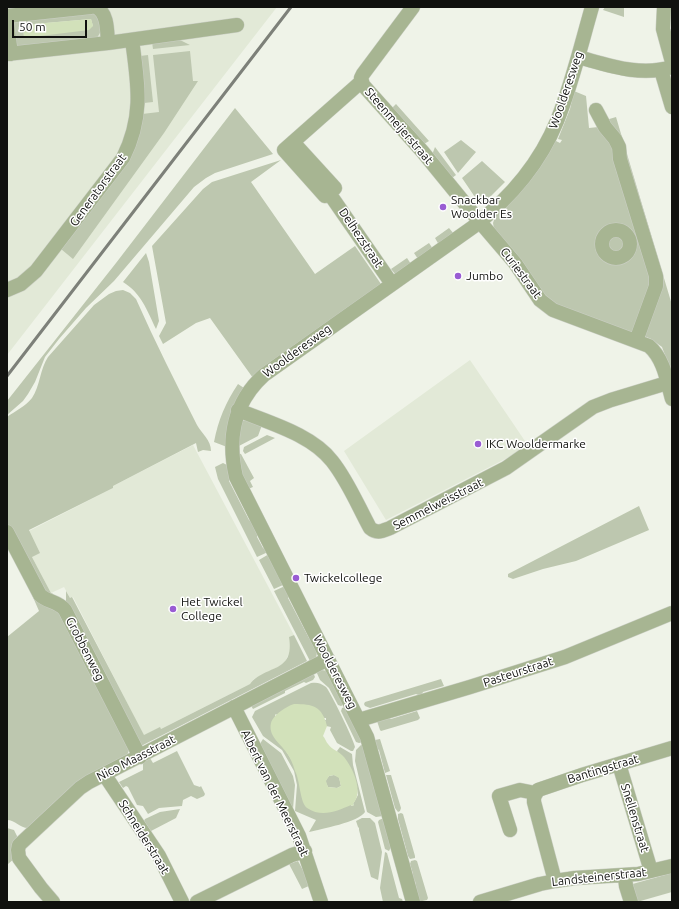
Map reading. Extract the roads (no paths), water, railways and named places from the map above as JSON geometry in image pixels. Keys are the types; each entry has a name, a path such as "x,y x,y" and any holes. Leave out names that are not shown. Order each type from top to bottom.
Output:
{"street":[{"path":"7,16 91,7"},
{"path":"96,7 101,10 105,16 108,43"},
{"name":"Steenmeijerstraat","path":"413,7 361,78 369,92 436,167 480,222"},
{"name":"Woolderesweg","path":"413,902 369,742 236,477 232,448 238,410 250,390 264,374 480,222 510,194 544,147 557,120 578,57 592,7"},
{"path":"664,8 663,29 672,107"},
{"path":"7,23 9,54 108,43 236,26"},
{"name":"Generatorstraat","path":"7,290 21,284 36,271 123,158 133,134 138,104 138,88 132,40"},
{"path":"578,57 624,69 643,71 668,66"},
{"name":"Delhezstraat","path":"362,81 284,150 325,196 329,193 392,284"},
{"path":"596,110 599,119 615,139 619,147 620,159 656,276 656,286 636,341"},
{"name":"Curiestraat","path":"480,222 515,263 536,294 546,305 558,312 649,346 660,359 670,380 672,399"},
{"path":"630,240 644,236"},
{"name":"Semmelweisstraat","path":"238,410 297,434 329,457 342,475 370,528 374,532 378,532 390,528 500,472 593,407 670,380"},
{"name":"Grobbenweg","path":"7,532 40,595 43,598 54,601 65,610 140,757"},
{"name":"Pasteurstraat","path":"359,720 565,657 672,613"},
{"name":"Nico Maasstraat","path":"53,902 19,858 19,845 80,788 104,774 140,757 328,659"},
{"name":"Albert van der Meerstraat","path":"234,707 299,836 321,902"},
{"name":"Bantingstraat","path":"535,793 542,788 672,748"},
{"name":"Snellenstraat","path":"618,764 651,872"},
{"name":"Schneiderstraat","path":"104,774 159,856 182,902"},
{"path":"510,830 499,796 520,790 535,793 534,802 555,881"},
{"path":"197,902 292,855 305,851"},
{"name":"Landsteinerstraat","path":"482,902 540,884 555,881 575,878 625,876 651,872 672,866"},
{"path":"625,876 626,886 631,902"}],"railway":[{"path":"7,376 291,7"}],"place":[{"name":"Snackbar Woolder Es","path":"443,207"},
{"name":"Jumbo","path":"458,276"},
{"name":"IKC Wooldermarke","path":"478,444"},
{"name":"Twickelcollege","path":"296,578"},
{"name":"Het Twickel College","path":"173,609"}]}
